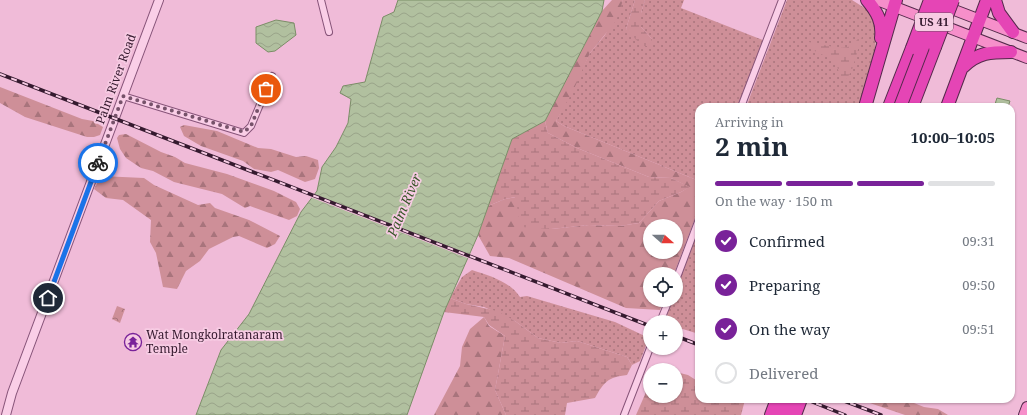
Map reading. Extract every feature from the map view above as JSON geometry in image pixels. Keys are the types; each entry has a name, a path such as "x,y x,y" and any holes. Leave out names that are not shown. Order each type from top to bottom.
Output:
{"highway":[{"path":"867,0 876,12 881,23 879,56"},
{"path":"891,103 930,0"},
{"path":"902,103 941,0"},
{"path":"914,103 953,0"},
{"path":"949,103 973,37 978,19 987,0"},
{"path":"995,0 1002,19 1013,32"},
{"path":"866,103 879,56 896,4"},
{"path":"962,68 979,54 988,52 1011,52"},
{"path":"775,414 776,403"},
{"path":"775,414 785,403"},
{"path":"795,413 799,403"}],"main road":[{"name":"US 41","path":"876,0 896,4 1027,58"},
{"name":"US 41","path":"930,0 1027,38"},
{"path":"1024,415 1027,407"}],"street":[{"name":"Palm River Road","path":"6,415 13,389 158,0"},
{"path":"320,0 329,32"},
{"path":"743,103 782,0"},
{"path":"123,96 244,132 251,126 272,76"},
{"path":"681,267 695,230"},
{"path":"624,415 647,355"}],"green space":[{"path":"612,0 623,0 616,21 590,53 573,91 556,121 564,126 695,179 695,219 683,250 683,219 643,219 643,259 680,259 677,267 643,267 643,307 661,307 660,310 626,308 509,258 490,256 478,235 488,206 505,199 516,197 551,229 589,225 620,226 639,223 659,201 689,187 671,178 649,177 577,148 548,133 545,121 602,11"},
{"path":"623,0 635,0 626,29 652,39 641,27 641,13 645,0 684,0 681,8 765,41 742,103 695,103 695,179 564,126 556,121 590,53 605,35"},
{"path":"635,0 645,0 641,13 641,27 652,39 650,46 642,46 626,29"},
{"path":"787,0 852,0 871,12 877,29 873,66 863,103 748,103"},
{"path":"862,36 852,70 846,80 841,79 835,60 816,52 808,42 841,48 852,45"},
{"path":"0,87 82,119 93,121 103,127 100,135 87,137 25,117 0,103"},
{"path":"545,121 548,133 577,148 649,177 671,178 690,187 659,201 639,223 620,226 589,225 551,229 521,227 515,197 505,199 488,206 512,139"},
{"path":"184,125 217,131 258,148 271,149 296,157 306,156 318,160 319,168 315,179 305,182 278,170 271,172 254,169 243,161 201,146 184,136 180,127"},
{"path":"126,134 185,163 227,174 274,191 296,202 300,209 297,216 289,220 250,206 245,208 222,194 174,182 153,171 141,168 126,158 120,149 117,138 119,135"},
{"path":"101,176 144,178 154,185 198,205 210,203 215,208 249,220 280,236 275,244 267,248 239,236 233,237 209,249 200,261 186,271 177,289 163,287 156,253 150,242 151,220 123,200 106,198 94,189"},
{"path":"695,233 695,333 683,329 683,315 664,315 667,307 683,307 682,267"},
{"path":"472,270 505,283 516,291 520,297 527,296 615,322 643,335 643,353 640,361 632,365 627,357 577,341 561,343 538,338 515,321 484,307 466,304 450,298 462,277"},
{"path":"450,298 466,304 497,311 515,321 538,338 561,343 577,341 627,357 632,365 627,375 615,377 607,381 595,398 567,403 565,415 506,415 495,390 505,336 489,325 484,317 444,312"},
{"path":"117,306 125,309 120,323 112,319"},
{"path":"484,317 489,326 505,336 495,390 506,415 434,415 460,366 462,347 470,329"},
{"path":"683,374 695,379 695,403 744,403 741,415 636,415 643,399 643,403 683,403"},
{"path":"870,403 914,403 924,407 938,409 948,415 905,415"}],"water":[{"name":"Palm River","path":"398,0 604,0 602,11 545,121 512,139 478,235 444,312 407,415 196,415 221,350 249,314 301,212 317,191 322,167 336,147 348,123 351,99 340,93 343,86 365,82 383,17 394,12"},
{"path":"276,20 294,23 296,35 275,51 268,52 256,43 256,27"},
{"path":"997,98 1010,101 1009,103 995,103"}],"pier":[{"path":"313,194 471,255 470,259 310,197"}],"railway":[{"path":"0,74 643,323"},
{"path":"683,339 695,343"},
{"path":"815,403 845,415"},
{"path":"850,403 881,415"}],"way so far":[{"path":"98,163 123,96 244,132 251,126 266,89"}],"place":[{"name":"Wat Mongkolratanaram Temple","path":"133,342"}],"route":[{"path":"48,298 98,163"}]}
